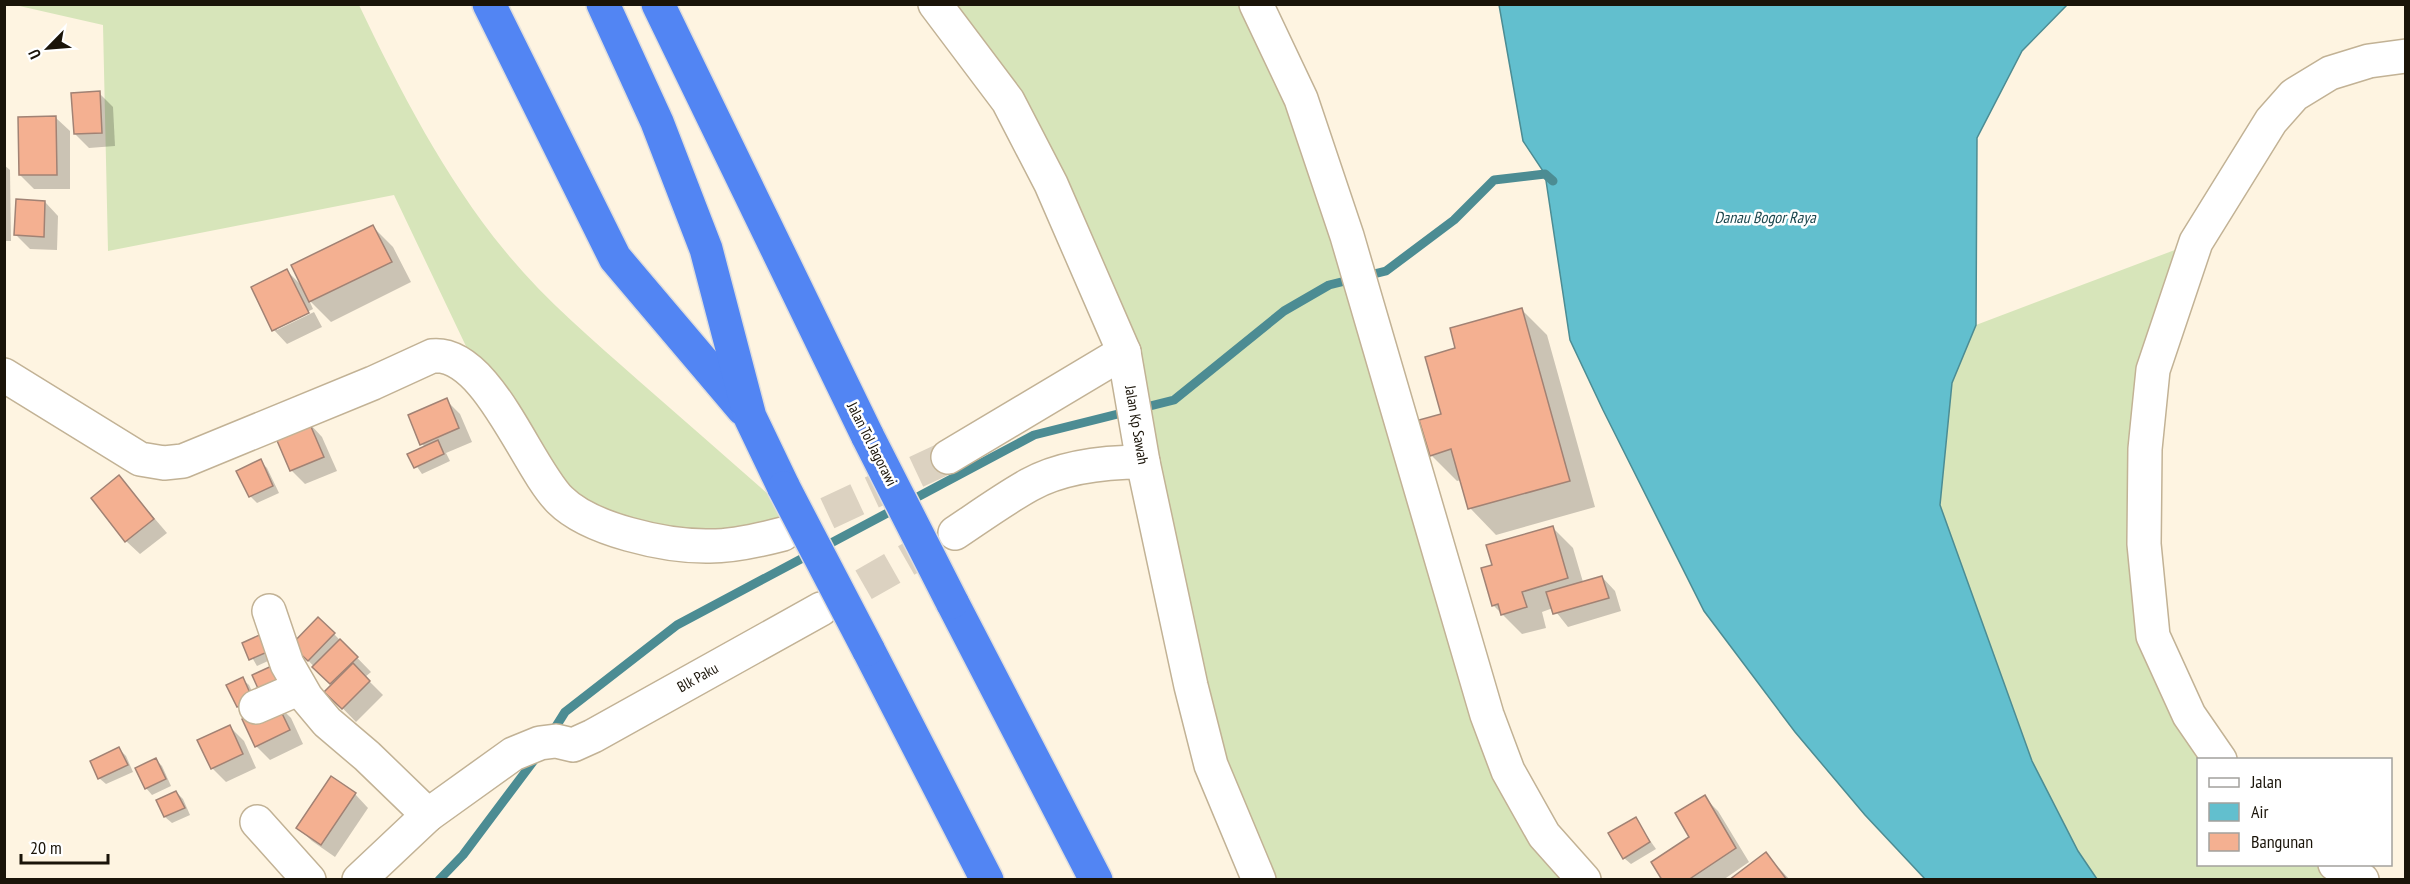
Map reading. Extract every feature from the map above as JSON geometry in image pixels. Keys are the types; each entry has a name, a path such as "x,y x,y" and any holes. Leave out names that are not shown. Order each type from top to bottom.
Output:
{"highway":[{"path":"489,4 615,258 750,417"},
{"path":"603,4 657,122 706,249 750,417 784,488 987,879"},
{"name":"Jalan Tol Jagorawi","path":"658,4 868,437 1096,879"}],"street":[{"name":"Jalan Kp Sawah","path":"935,4 1008,101 1052,184 1126,358 1142,452 1191,686 1211,765 1259,879"},
{"path":"1256,4 1301,99 1347,236 1487,715 1508,771 1544,835 1584,879"},
{"path":"2219,758 2189,715 2153,636 2144,544 2145,449 2153,370 2196,242 2271,121 2294,95 2330,73 2369,61 2406,56"},
{"path":"4,375 140,459 164,463 183,461 432,356 442,355 467,368 481,381 514,430 536,470 561,502 587,519 612,531 708,547 783,534"},
{"path":"948,457 1126,358"},
{"path":"955,533 1029,485 1048,477 1142,452"},
{"name":"Blk Paku","path":"428,815 513,754 540,743 556,741 573,745 618,723 821,609"},
{"path":"269,611 287,664 300,688 327,722 367,756 428,815 359,879"},
{"path":"256,707 300,688"},
{"path":"257,822 309,879"},
{"path":"2339,866 2362,879"}],"green space":[{"path":"15,5 359,5 424,132 483,223 520,269 569,319 803,525 708,547 561,502 484,384 394,195 108,251 103,25"},
{"path":"935,5 1256,5 1487,715 1584,879 1259,879 1143,462 1074,235"},
{"path":"2196,242 2153,370 2153,636 2219,758 2197,758 2197,866 2339,866 2362,879 2097,879 2078,851 2032,761 1940,505 1952,383 1976,325"}],"water":[{"name":"Danau Bogor Raya","path":"1499,5 2067,5 2022,51 1977,138 1976,325 1952,383 1940,505 2032,761 2078,851 2097,879 1925,879 1865,815 1795,732 1704,611 1570,340 1545,174 1523,141"}],"building":[{"path":"100,91 102,133 74,134 71,93"},
{"path":"56,116 57,175 19,175 18,117"},
{"path":"16,199 45,201 44,237 14,235"},
{"path":"373,225 392,262 309,302 291,265"},
{"path":"287,269 309,313 272,331 251,287"},
{"path":"1522,308 1570,481 1468,509 1451,449 1430,456 1419,420 1441,414 1425,357 1455,348 1450,328"},
{"path":"447,398 459,428 420,445 408,415"},
{"path":"309,422 324,457 290,471 275,436"},
{"path":"438,440 444,454 414,468 407,454"},
{"path":"261,459 273,486 249,497 236,471"},
{"path":"119,475 154,519 125,542 91,498"},
{"path":"1553,526 1568,578 1522,592 1527,607 1501,615 1498,604 1492,606 1481,568 1492,565 1486,545"},
{"path":"1602,576 1609,598 1553,614 1546,592"},
{"path":"318,617 335,633 308,661 291,645"},
{"path":"266,632 274,649 249,660 242,643"},
{"path":"340,639 358,657 330,684 312,667"},
{"path":"353,663 370,681 342,709 324,692"},
{"path":"276,664 284,681 260,693 252,675"},
{"path":"243,677 253,700 237,707 226,685"},
{"path":"277,703 290,730 255,747 242,719"},
{"path":"230,725 243,754 211,769 197,740"},
{"path":"119,747 128,765 98,779 90,761"},
{"path":"156,758 166,779 145,789 135,768"},
{"path":"331,776 356,793 321,845 296,828"},
{"path":"176,791 185,808 164,817 156,800"},
{"path":"1705,795 1736,848 1688,880 1662,880 1651,862 1689,837 1675,813"},
{"path":"1636,817 1650,842 1623,859 1608,833"},
{"path":"1766,852 1787,880 1729,880"}],"waterway":[{"path":"550,736 565,712 677,625 1034,435 1174,400 1284,311 1329,285 1386,271 1454,220 1494,180 1545,174 1553,181"},
{"path":"439,880 463,855 538,755"}],"tunnel":[{"path":"783,534 948,457"},
{"path":"821,609 951,535"}]}
